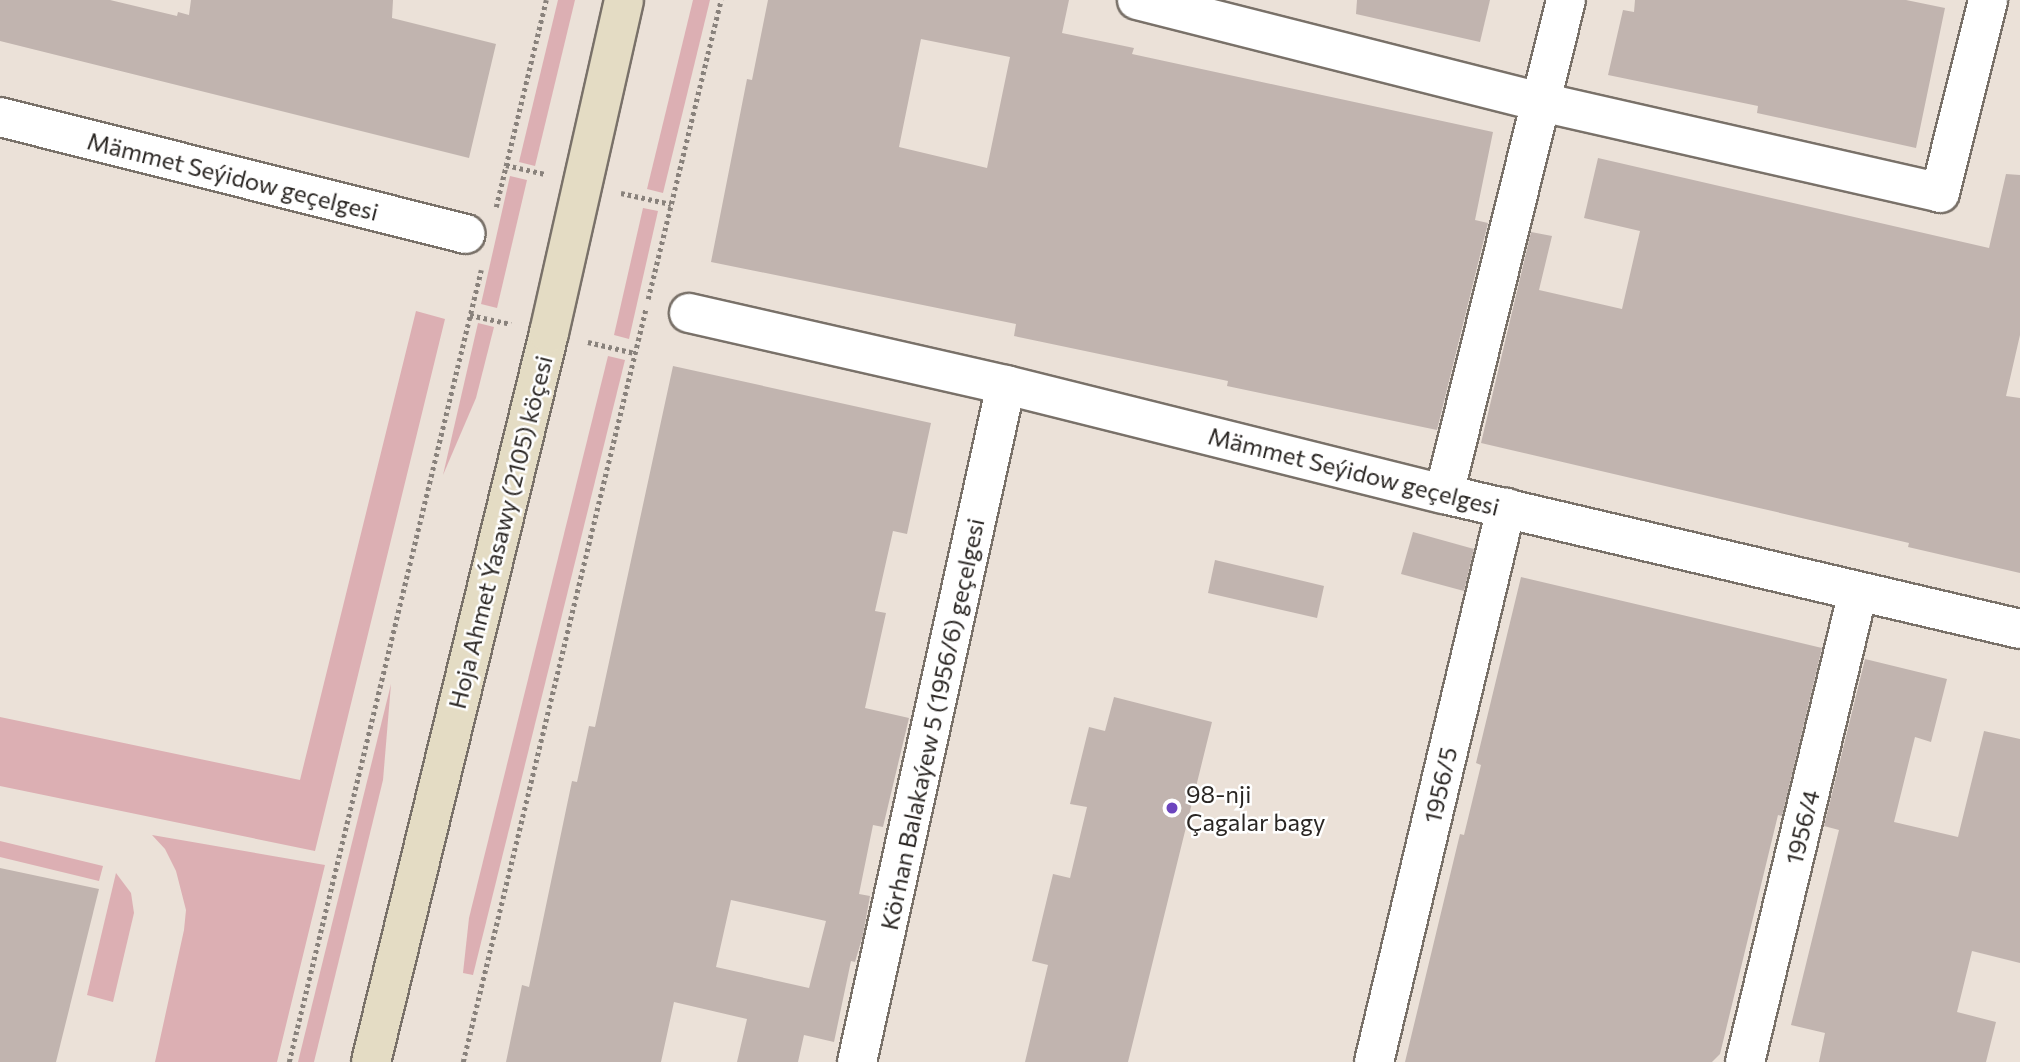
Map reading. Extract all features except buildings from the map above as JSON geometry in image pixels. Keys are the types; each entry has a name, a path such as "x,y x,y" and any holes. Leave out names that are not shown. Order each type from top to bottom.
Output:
{"street":[{"name":"Hoja Ahmet Ýasawy (2105) köçesi","path":"372,1062 549,333 624,0"},
{"path":"1137,0 1541,102 1940,193 1988,0"},
{"path":"1444,494 1566,0"},
{"name":"Mämmet Seýidow geçelgesi","path":"0,117 481,238"},
{"name":"Mämmet Seýidow geçelgesi","path":"689,313 1006,385 1444,494 2020,629"},
{"name":"Körhan Balakaýew 5 (1956/6) geçelgesi","path":"857,1062 1006,385"},
{"name":"1956/5","path":"1374,1062 1506,508"},
{"name":"1956/4","path":"1745,1062 1858,593"}],"path":[{"path":"289,1062 481,238 546,0"},
{"path":"463,1062 721,0"}],"shaded area":[{"path":"558,0 575,0 535,166 519,162"},
{"path":"693,0 710,0 663,193 647,189"},
{"path":"510,176 527,180 497,308 481,304"},
{"path":"643,208 658,211 629,339 614,335"},
{"path":"416,311 445,319 315,851 0,786 0,717 300,780"},
{"path":"478,323 494,327 476,398 443,475"},
{"path":"608,356 625,360 473,975 463,973 469,918"},
{"path":"391,684 383,780 314,1062 298,1062"},
{"path":"152,835 325,865 277,1062 155,1062 186,910 176,871 165,849"},
{"path":"0,841 103,866 99,881 0,857"},
{"path":"116,873 131,893 134,913 113,1002 87,995"}],"place":[{"name":"98-nji Çagalar bagy","path":"1172,808"}]}
